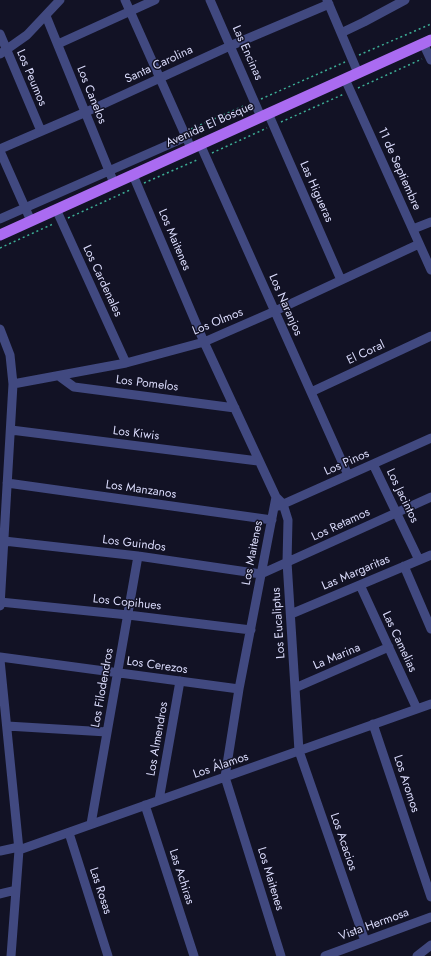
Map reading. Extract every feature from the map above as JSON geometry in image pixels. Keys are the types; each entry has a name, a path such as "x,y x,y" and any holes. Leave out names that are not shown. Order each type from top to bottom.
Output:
{"main road":[{"name":"Avenida El Bosque","path":"0,235 427,41"}],"street":[{"path":"4,52 28,35 60,0"},
{"name":"Los Naranjos","path":"125,0 185,134 205,156 348,476"},
{"path":"58,44 155,0"},
{"name":"Las Encinas","path":"210,0 255,101 265,115"},
{"path":"341,33 405,0"},
{"path":"328,2 358,73"},
{"name":"Santa Carolina","path":"0,150 328,2"},
{"name":"Los Canelos","path":"46,16 114,183"},
{"name":"Los Peumos","path":"0,34 4,52 41,131"},
{"path":"427,41 430,58"},
{"name":"11 de Septiembre","path":"345,79 431,270"},
{"name":"Las Higueras","path":"265,115 273,126 341,280"},
{"name":"Avenida El Bosque","path":"0,219 185,134"},
{"path":"0,150 31,221"},
{"name":"Los Maitenes","path":"133,175 204,342 276,497 225,778 281,956"},
{"name":"Los Cardenales","path":"56,209 126,364"},
{"path":"413,230 431,222"},
{"name":"Los Olmos","path":"13,384 126,364 204,342 420,244"},
{"path":"0,329 10,355 13,384 11,430 4,458 7,483 3,518 4,541 0,606"},
{"name":"El Coral","path":"311,392 431,336"},
{"name":"Los Pomelos","path":"59,376 74,387 235,408"},
{"name":"Los Kiwis","path":"11,430 258,461"},
{"name":"Los Pinos","path":"274,509 431,438"},
{"name":"Los Jacintos","path":"373,464 419,560"},
{"name":"Los Manzanos","path":"7,483 272,520"},
{"path":"276,497 283,504"},
{"name":"Los Retamos","path":"261,574 431,497"},
{"name":"Los Eucaliptus","path":"283,504 288,520 287,562 299,751"},
{"name":"Los Guindos","path":"4,541 138,556 261,574"},
{"name":"Las Margaritas","path":"291,614 431,555"},
{"name":"Los Filodendros","path":"91,824 138,556"},
{"path":"404,566 431,629"},
{"name":"Las Camelias","path":"360,585 417,709"},
{"name":"Los Copihues","path":"0,596 128,615 251,630"},
{"name":"La Marina","path":"295,688 389,647"},
{"name":"Los Cerezos","path":"0,657 240,689"},
{"path":"0,660 19,848 10,956"},
{"name":"Los Almendros","path":"159,800 180,681"},
{"name":"Los Álamos","path":"0,852 19,848 69,832 431,704"},
{"name":"Los Aromos","path":"373,724 431,897"},
{"path":"7,726 107,732"},
{"name":"Los Acacios","path":"299,751 365,941"},
{"path":"0,761 10,758"},
{"name":"Las Achiras","path":"145,805 194,956"},
{"name":"Las Rosas","path":"69,832 108,956"},
{"path":"0,894 16,890"},
{"name":"Vista Hermosa","path":"325,956 431,917"},
{"path":"418,956 431,945"}],"path":[{"path":"185,134 255,101 431,24"},
{"path":"0,248 350,91 430,58"}]}
